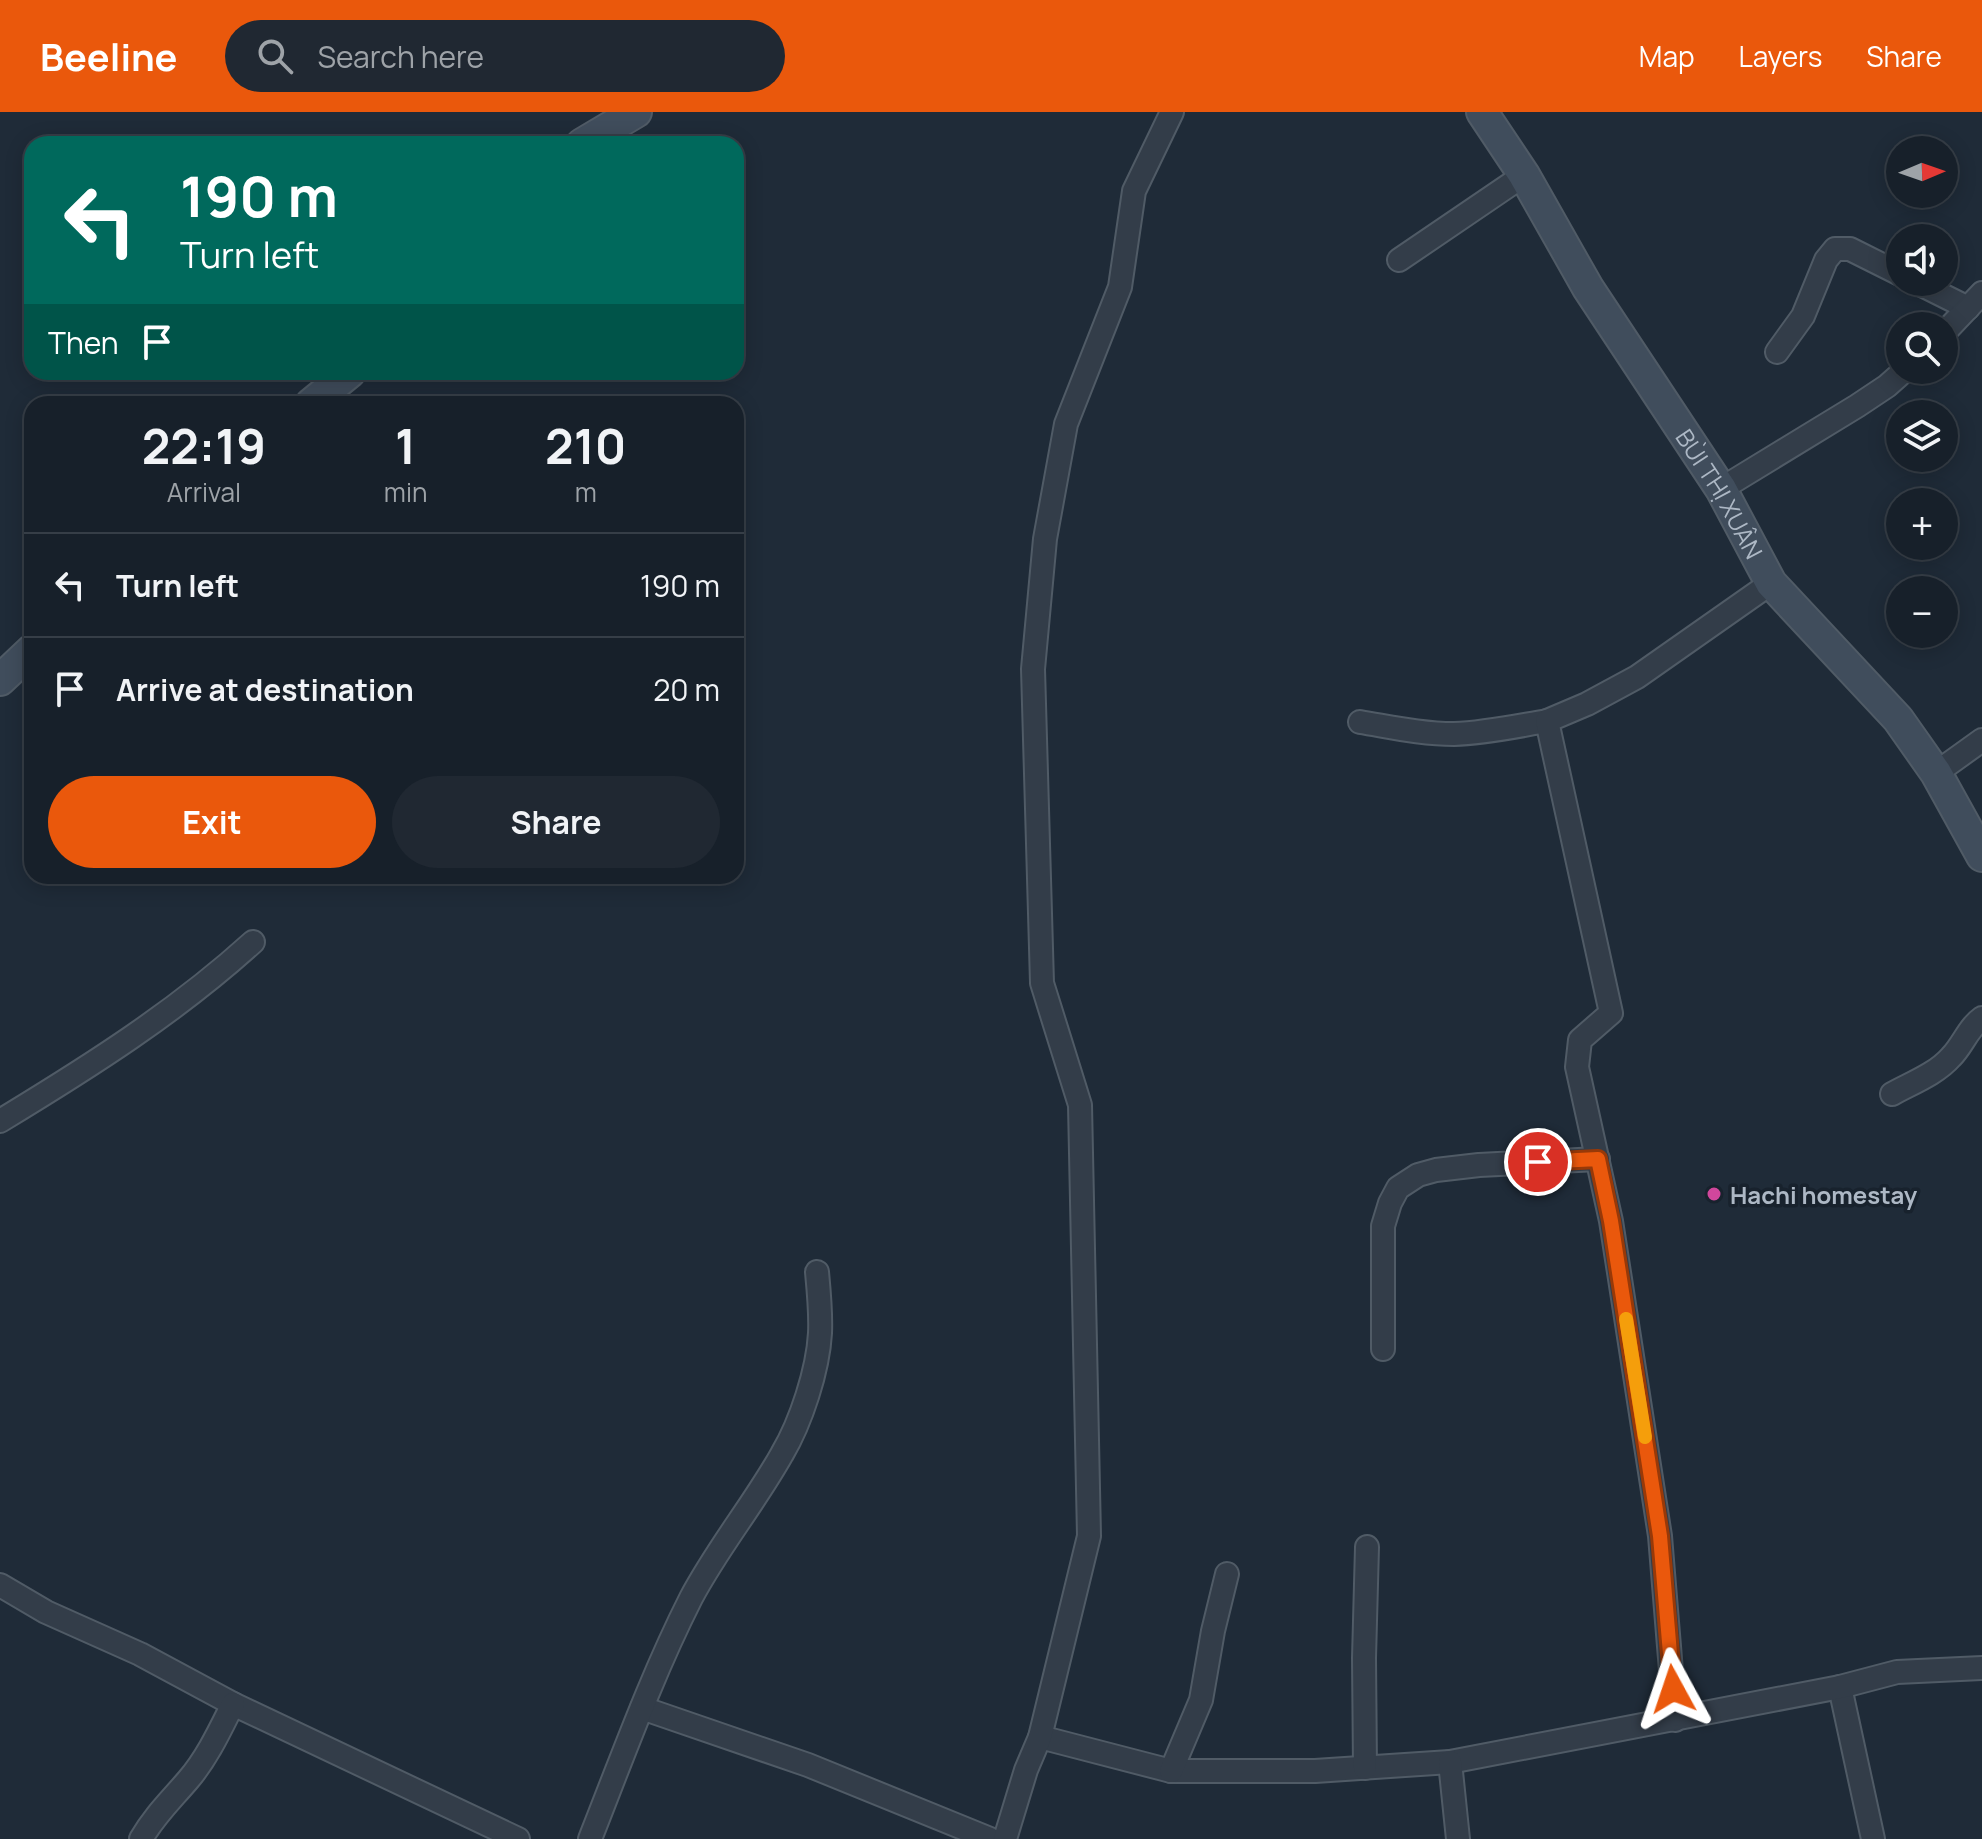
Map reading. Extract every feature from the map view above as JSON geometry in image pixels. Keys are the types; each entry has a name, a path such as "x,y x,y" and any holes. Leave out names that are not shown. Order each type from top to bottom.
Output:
{"street":[{"path":"596,136 636,112"},
{"path":"1005,1839 1026,1770 1040,1737 1089,1536 1080,1105 1042,983 1033,669 1045,539 1066,424 1120,287 1134,191 1172,112"},
{"name":"BÙI THỊ XUÂN","path":"1482,112 1524,175 1588,288 1721,489 1771,583 1898,719 1936,773 1982,856"},
{"path":"1399,260 1524,175"},
{"path":"1777,352 1803,316 1826,260 1835,249 1850,249 1886,267"},
{"path":"1958,319 1975,301"},
{"path":"321,396 340,380"},
{"path":"1721,489 1889,384"},
{"path":"1360,722 1455,734 1547,721 1637,677 1771,583"},
{"path":"0,680 24,658"},
{"path":"1547,721 1611,1013 1580,1040 1577,1067 1611,1221 1660,1536 1675,1720"},
{"path":"1936,773 1982,740"},
{"path":"0,1121 139,1034 216,976 253,942"},
{"path":"1892,1094 1939,1069 1982,1018"},
{"path":"1383,1349 1383,1226 1398,1188 1418,1175 1436,1170 1598,1159"},
{"path":"590,1839 680,1623 707,1570 791,1437 815,1367 820,1337 817,1272"},
{"path":"1365,1768 1367,1547"},
{"path":"1171,1771 1201,1700 1227,1574"},
{"path":"0,1585 46,1612 140,1654 233,1704 494,1834 518,1839"},
{"path":"1040,1737 1171,1771 1315,1771 1450,1762 1840,1687 1897,1672 1982,1668"},
{"path":"1840,1687 1873,1839"},
{"path":"141,1839 157,1814 204,1759 233,1704"},
{"path":"642,1708 808,1765 990,1839"},
{"path":"1450,1762 1458,1839"}],"slow traffic":[{"path":"1626,1319 1645,1437"}],"place":[{"name":"Hachi homestay","path":"1714,1194"}],"route":[{"path":"1538,1162 1598,1159 1611,1221 1660,1536 1673,1689"}]}
